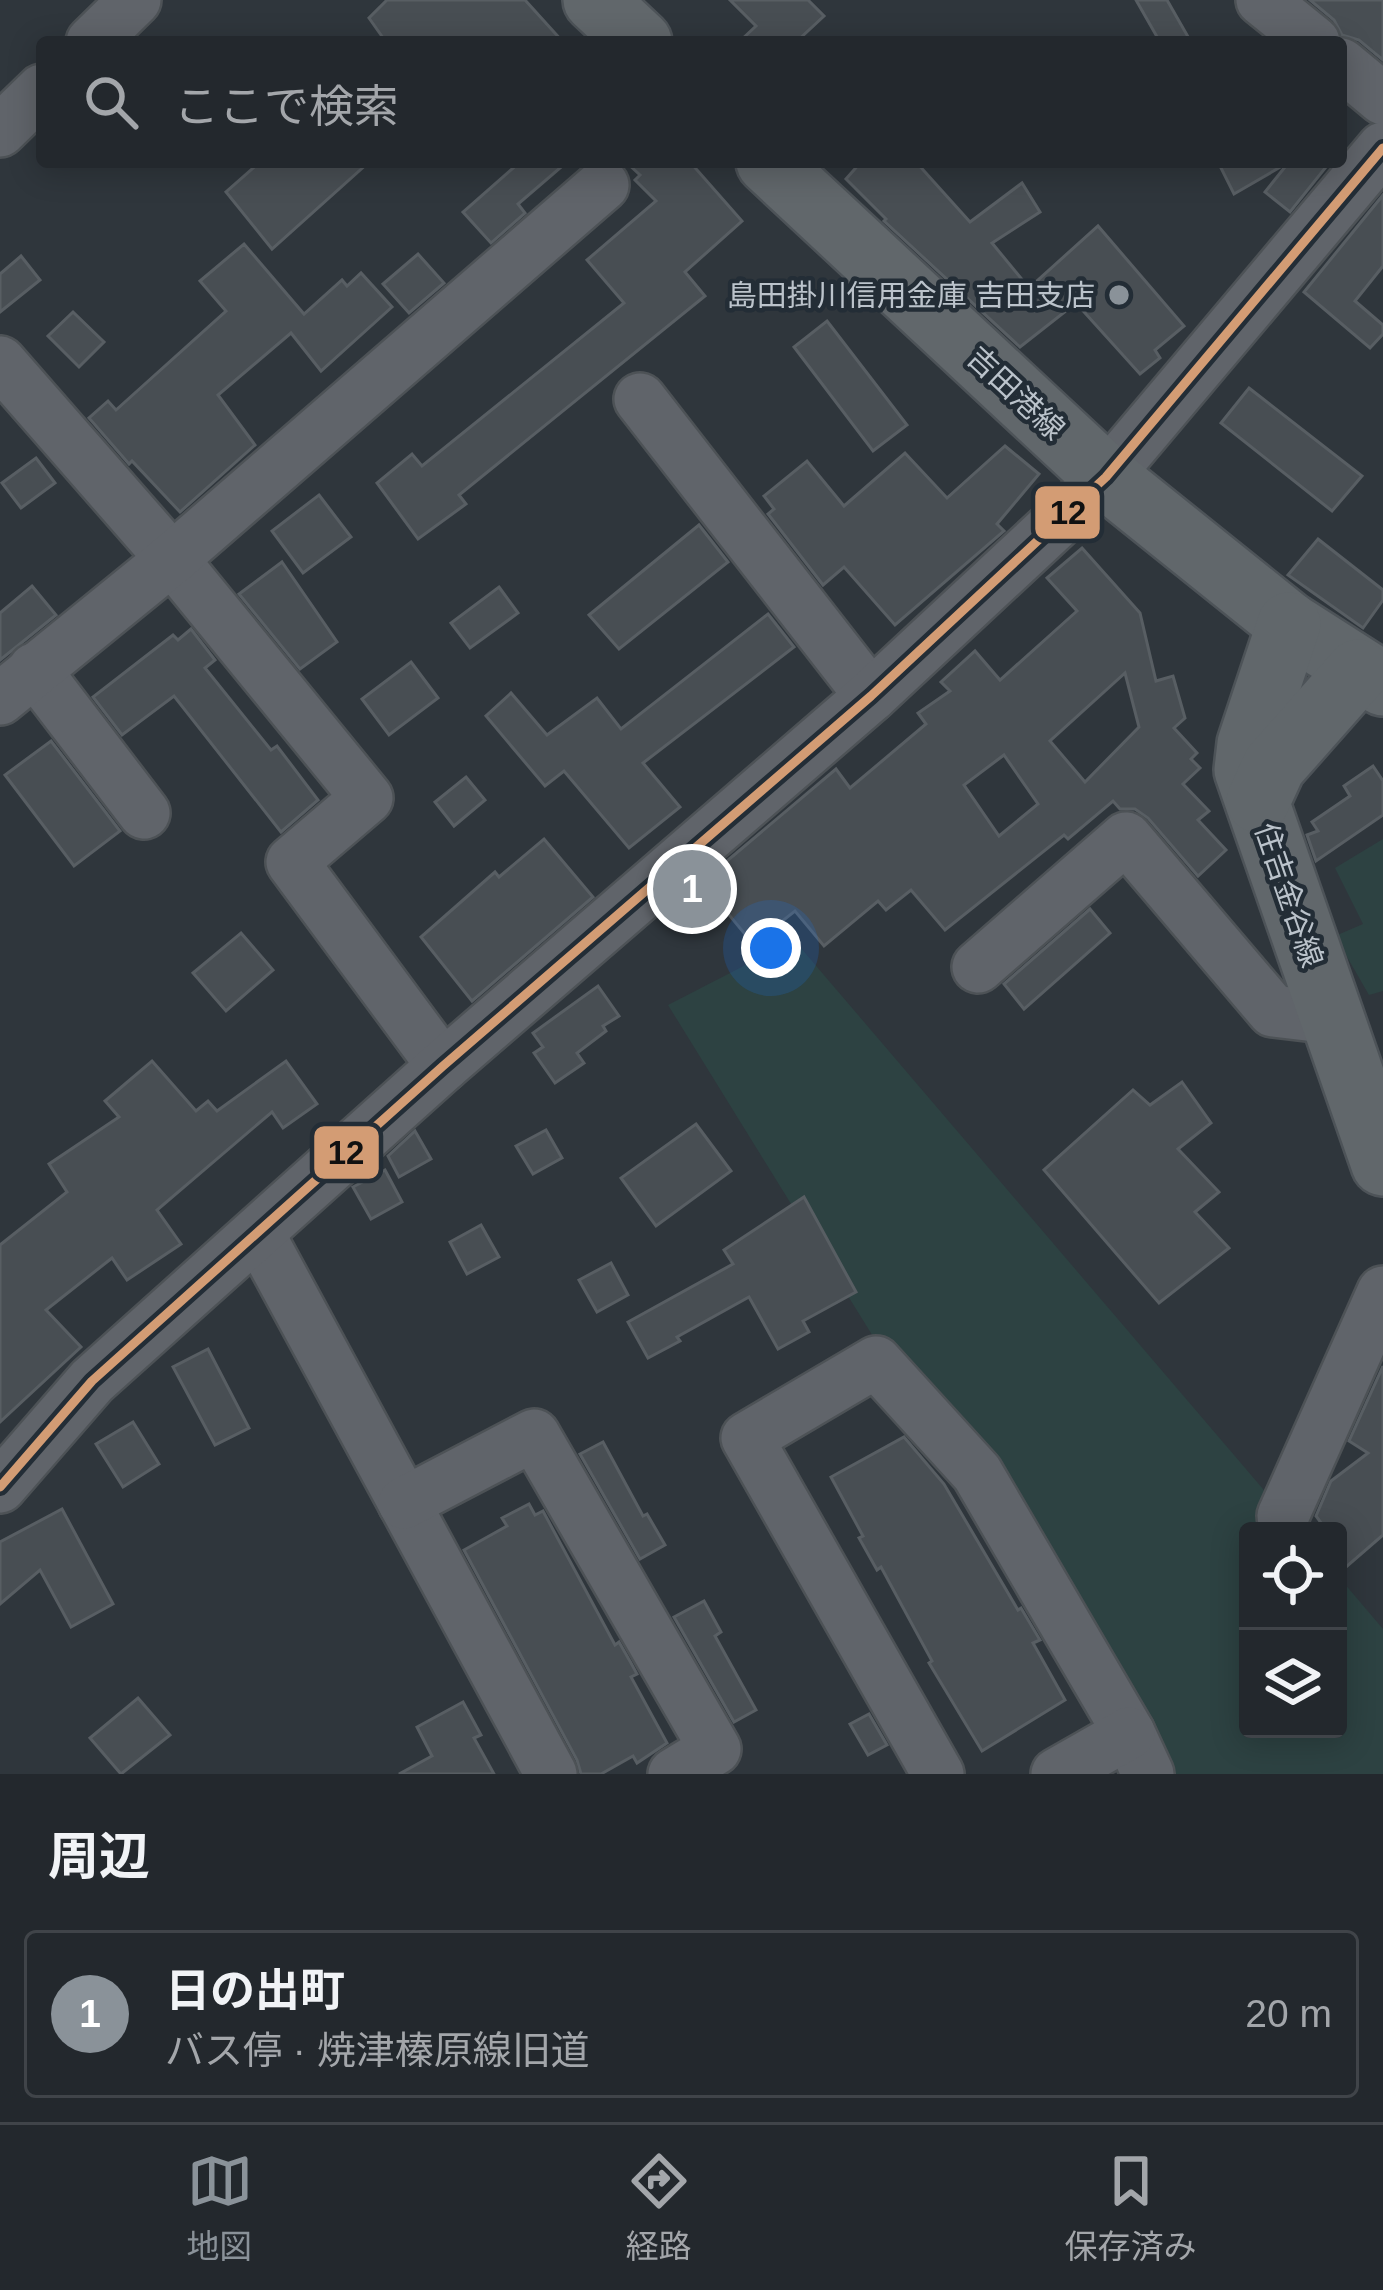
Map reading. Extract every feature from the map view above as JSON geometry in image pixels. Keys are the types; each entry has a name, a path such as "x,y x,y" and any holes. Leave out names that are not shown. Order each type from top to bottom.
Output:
{"main road":[{"path":"595,0 634,36"},
{"name":"吉田港線","path":"774,168 1106,477"},
{"path":"1106,477 1289,624 1371,678 1274,766 1258,801"},
{"name":"住吉金谷線","path":"1289,624 1249,743 1246,770 1383,1164"}],"street":[{"path":"98,36 135,0"},
{"path":"1262,0 1307,36"},
{"path":"1347,69 1383,99"},
{"path":"0,131 36,96"},
{"path":"0,1486 92,1382 443,1066 871,696 1106,477 1383,148"},
{"path":"144,813 17,684 172,559 603,185"},
{"path":"0,362 172,559 367,798 292,862 443,1066"},
{"path":"640,399 871,696"},
{"path":"977,967 1126,838 1273,1011 1331,1018"},
{"path":"259,1235 551,1774"},
{"path":"1283,1516 1383,1292"},
{"path":"938,1774 747,1438 875,1362 977,1473 1139,1754 1057,1774"},
{"path":"404,1503 534,1435 715,1748 674,1774"}],"green space":[{"path":"1383,839 1383,991 1369,995 1335,936 1363,924 1335,868"},
{"path":"794,940 1291,1522 1239,1522 1239,1738 1347,1738 1347,1587 1383,1629 1383,1774 1174,1774 1098,1655 895,1372 668,1005"}],"building":[{"path":"387,0 525,0 558,36 382,36 369,18"},
{"path":"730,0 808,0 824,16 802,36 745,36 756,26"},
{"path":"1136,0 1167,0 1188,36 1157,36"},
{"path":"1310,0 1383,0 1383,60 1359,40 1342,35 1334,20"},
{"path":"253,168 362,168 272,249 226,192"},
{"path":"513,168 560,168 518,204 525,213 491,243 463,212"},
{"path":"632,168 695,168 742,221 685,272 705,296 459,495 466,504 418,539 377,483 412,454 422,466 624,303 587,260 656,201 635,180 640,175"},
{"path":"856,168 921,168 970,222 1022,183 1040,212 992,243 1029,288 1098,226 1184,326 1155,350 1160,358 1140,374 1076,303 1020,347 884,221 846,179"},
{"path":"1221,168 1279,168 1234,194"},
{"path":"1284,168 1325,168 1290,212 1265,192"},
{"path":"1383,195 1383,266 1355,301 1383,325 1383,334 1370,348 1304,292"},
{"path":"244,244 304,314 342,280 347,286 361,273 392,307 321,371 291,333 218,395 255,445 180,512 89,418 108,401 116,410 226,311 200,281"},
{"path":"418,254 444,283 409,313 383,284"},
{"path":"21,256 40,280 0,312 0,274"},
{"path":"73,312 104,342 79,367 48,336"},
{"path":"827,321 907,425 873,451 794,347"},
{"path":"1249,388 1362,476 1332,511 1221,423"},
{"path":"1005,446 1039,474 997,524 1004,531 895,625 844,567 823,585 768,514 774,509 764,496 807,461 844,506 905,453 947,498"},
{"path":"36,458 55,483 21,508 2,483"},
{"path":"319,495 351,537 303,573 272,531"},
{"path":"699,525 728,562 619,649 589,615"},
{"path":"1318,539 1383,590 1383,600 1363,628 1288,575"},
{"path":"1082,548 1140,613 1156,681 1173,676 1185,718 1174,728 1197,753 1191,759 1200,768 1183,784 1209,811 1198,820 1226,850 1198,876 1148,818 1135,809 1120,809 1113,801 945,930 911,890 886,910 878,901 824,946 795,911 753,944 702,882 836,769 850,788 926,724 918,713 950,691 941,682 975,651 1000,680 1077,611 1047,578","holes":["1125,673 1139,727 1085,782 1050,741","1004,755 1038,804 999,836 964,785"]},
{"path":"282,562 337,642 300,669 239,594"},
{"path":"32,586 56,615 0,660 0,613"},
{"path":"499,587 518,613 470,648 451,623"},
{"path":"768,614 794,647 643,763 680,807 629,848 564,771 545,786 486,716 511,693 547,735 597,698 621,729"},
{"path":"191,629 215,660 205,668 271,750 277,746 318,800 281,832 174,696 122,735 93,697 173,635 178,640"},
{"path":"411,662 438,698 389,735 362,699"},
{"path":"51,741 120,831 74,866 5,775"},
{"path":"1373,766 1383,781 1383,815 1316,861 1307,835 1318,831 1312,822 1350,796 1344,786"},
{"path":"466,777 485,800 454,826 435,802"},
{"path":"544,839 593,897 472,1001 421,937 495,872 499,877"},
{"path":"1090,909 1110,933 1024,1009 1004,984"},
{"path":"241,933 273,970 226,1011 193,973"},
{"path":"598,986 619,1016 577,1053 584,1063 555,1083 534,1053 543,1047 533,1033"},
{"path":"152,1061 196,1111 208,1101 217,1111 286,1061 317,1104 283,1128 272,1112 157,1210 181,1244 127,1280 112,1258 46,1310 81,1347 0,1422 0,1245 67,1192 49,1164 119,1117 105,1101"},
{"path":"1182,1082 1211,1123 1178,1149 1219,1192 1195,1212 1229,1248 1159,1303 1044,1170 1133,1090 1150,1105"},
{"path":"696,1124 731,1171 656,1226 621,1178"},
{"path":"546,1130 562,1158 533,1174 516,1146"},
{"path":"415,1131 431,1159 399,1177 388,1156"},
{"path":"385,1170 402,1202 371,1219 353,1187"},
{"path":"804,1197 856,1292 803,1321 809,1332 778,1349 749,1297 648,1358 628,1322 733,1264 724,1250"},
{"path":"481,1225 499,1257 467,1274 450,1242"},
{"path":"611,1263 628,1295 597,1312 579,1280"},
{"path":"208,1349 249,1428 215,1445 173,1367"},
{"path":"1383,1366 1383,1535 1347,1566 1347,1522 1320,1522 1316,1516 1331,1481 1368,1453 1349,1441"},
{"path":"133,1422 159,1464 123,1487 96,1444"},
{"path":"904,1437 944,1484 1018,1610 1021,1608 1040,1640 1033,1643 1065,1700 982,1751 929,1663 881,1567 877,1570 859,1538 863,1536 831,1477"},
{"path":"603,1442 643,1516 647,1514 665,1545 640,1559 580,1454"},
{"path":"529,1504 535,1515 543,1511 615,1645 619,1642 637,1674 631,1677 667,1743 637,1763 633,1756 601,1774 581,1774 464,1550 507,1526 502,1518"},
{"path":"62,1509 113,1604 71,1627 40,1570 0,1604 0,1542"},
{"path":"704,1601 721,1632 715,1636 756,1710 734,1722 674,1617"},
{"path":"138,1698 170,1735 121,1774 90,1738"},
{"path":"463,1702 481,1735 474,1738 494,1774 399,1774 432,1756 417,1727"},
{"path":"869,1714 887,1745 868,1755 850,1724"}],"transit line":[{"name":"12","path":"0,1487 92,1381 443,1066 871,696 1106,477 1383,148"}],"place":[{"name":"島田掛川信用金庫 吉田支店","path":"1119,295"},
{"name":"日の出町","path":"692,889"}]}
